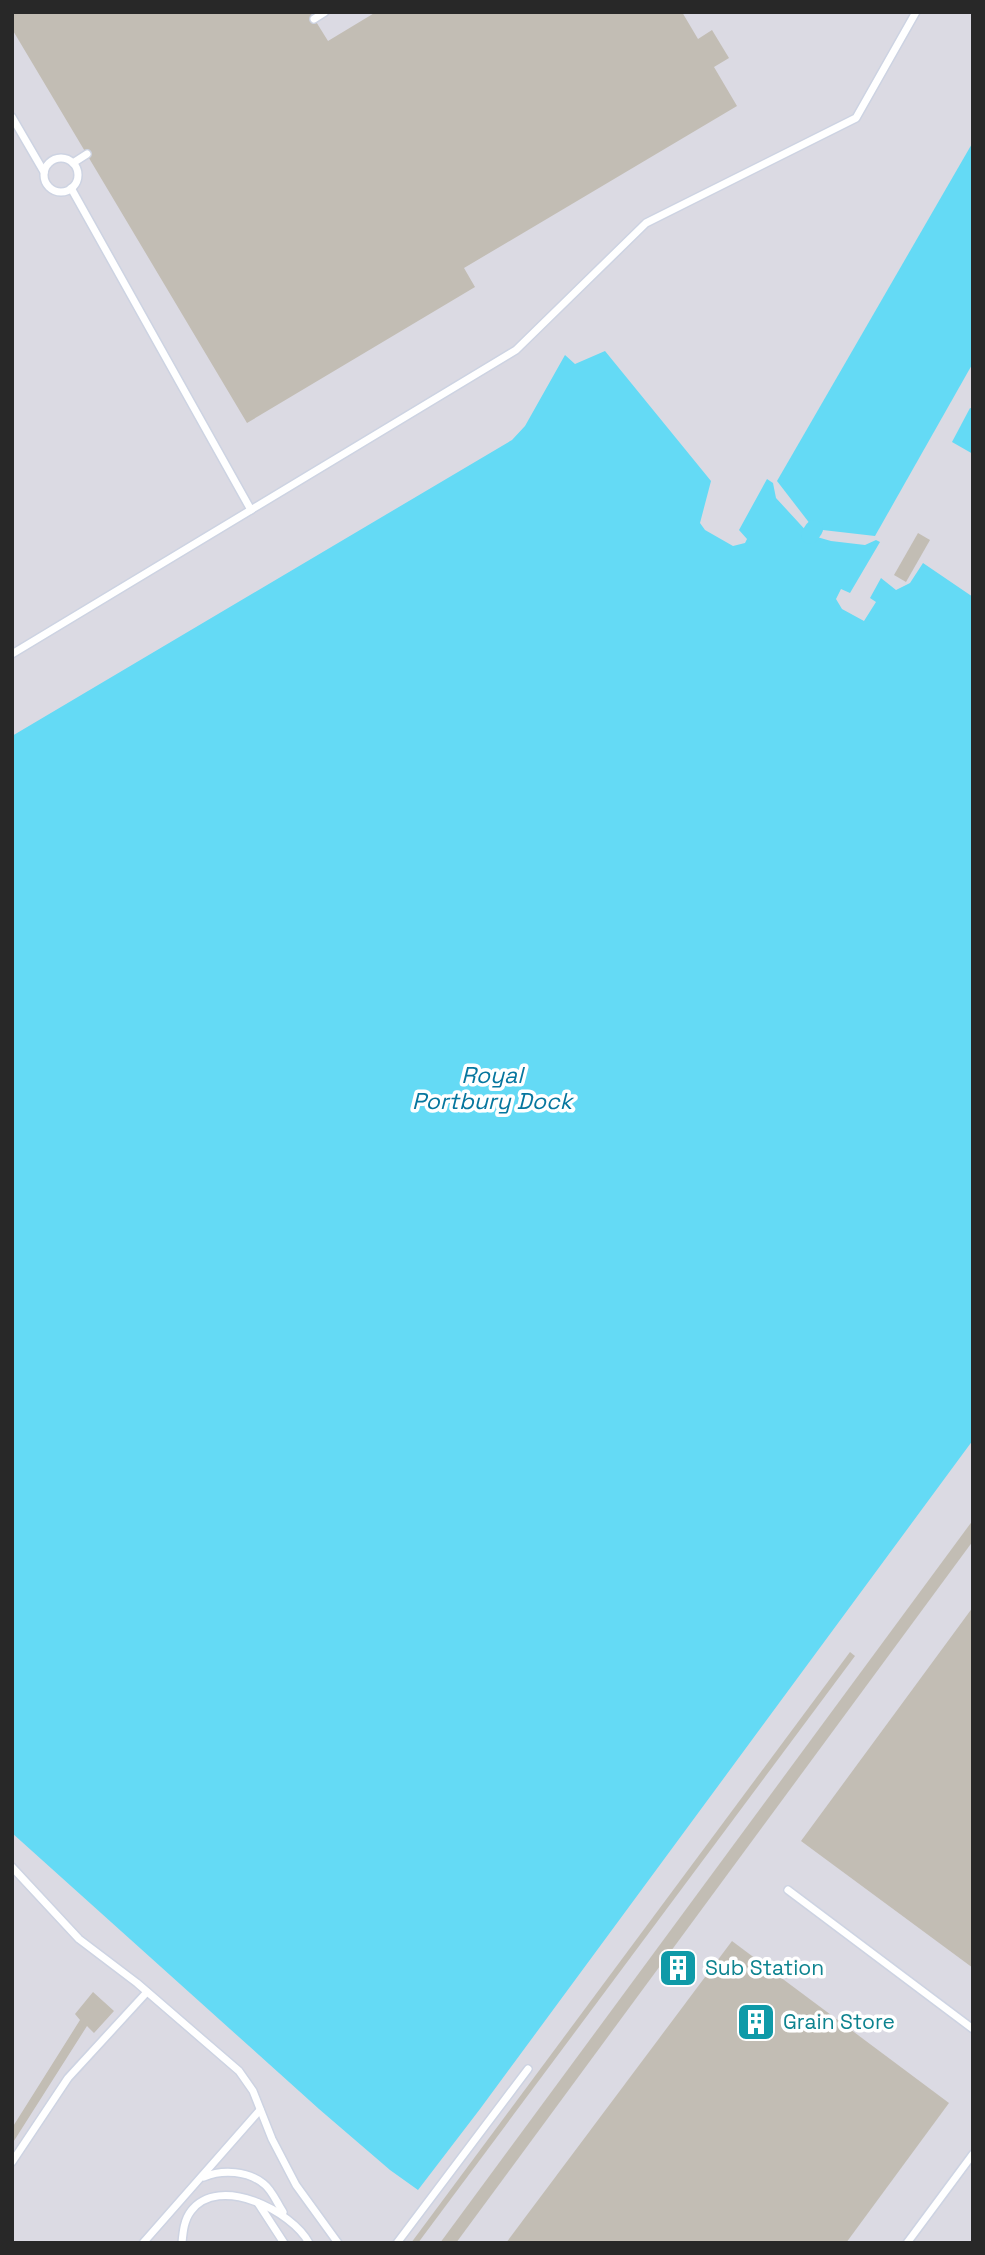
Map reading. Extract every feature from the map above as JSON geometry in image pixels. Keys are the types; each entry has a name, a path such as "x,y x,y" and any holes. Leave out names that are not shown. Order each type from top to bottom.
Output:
{"lane":[{"path":"314,19 325,12"},
{"path":"12,654 516,350 646,223 856,118 916,12"},
{"path":"12,117 44,172 46,185 58,192 71,188 78,177 73,163 65,159 51,161 44,172"},
{"path":"73,163 87,154"},
{"path":"71,188 251,510"},
{"path":"12,1867 79,1938 239,2071 253,2091 296,2185 338,2243"},
{"path":"788,1891 973,2029"},
{"path":"12,2162 68,2078 147,1992"},
{"path":"397,2243 528,2069"},
{"path":"144,2243 260,2110"},
{"path":"907,2243 973,2154"},
{"path":"199,2180 217,2172 246,2175 267,2186 285,2216 309,2243"},
{"path":"182,2243 184,2226 190,2211 207,2199 231,2197 257,2202 285,2216"},
{"path":"257,2202 284,2243"}],"shaded area":[{"name":"Royal Portbury Dock","path":"12,12 973,12 973,2243 12,2243"}],"water":[{"path":"973,142 973,363 875,536 814,529 777,481"},
{"name":"Royal Portbury Dock","path":"605,351 711,481 700,523 705,530 733,546 745,543 747,539 739,530 767,479 773,483 776,498 810,535 831,541 865,545 876,540 880,542 850,593 841,589 836,599 842,609 864,621 876,602 870,598 881,578 896,590 910,583 923,563 973,597 973,1440 418,2190 390,2170 319,2109 12,1833 12,736 512,440 525,426 565,355 575,364"},
{"path":"970,408 973,409 973,454 952,442"}],"building":[{"path":"12,12 310,12 328,41 376,12 682,12 698,39 712,30 729,58 714,67 737,106 464,268 475,287 247,423 12,29"},
{"path":"918,533 930,540 906,582 894,575"},
{"path":"973,1520 973,1541 456,2243 440,2243"},
{"path":"973,1607 973,1968 801,1841"},
{"path":"850,1652 855,1656 418,2243 411,2243"},
{"name":"Grain Store","path":"732,1941 949,2103 846,2243 506,2243"},
{"name":"Sub Station","path":"678,1949 697,1962 678,1986 660,1973"},
{"path":"93,1992 114,2011 94,2033 87,2026 12,2144 12,2128 80,2020 75,2014"}],"waterway":[{"path":"810,535 814,529"}],"place":[{"name":"Sub Station","path":"678,1968"},
{"name":"Grain Store","path":"756,2022"}]}
